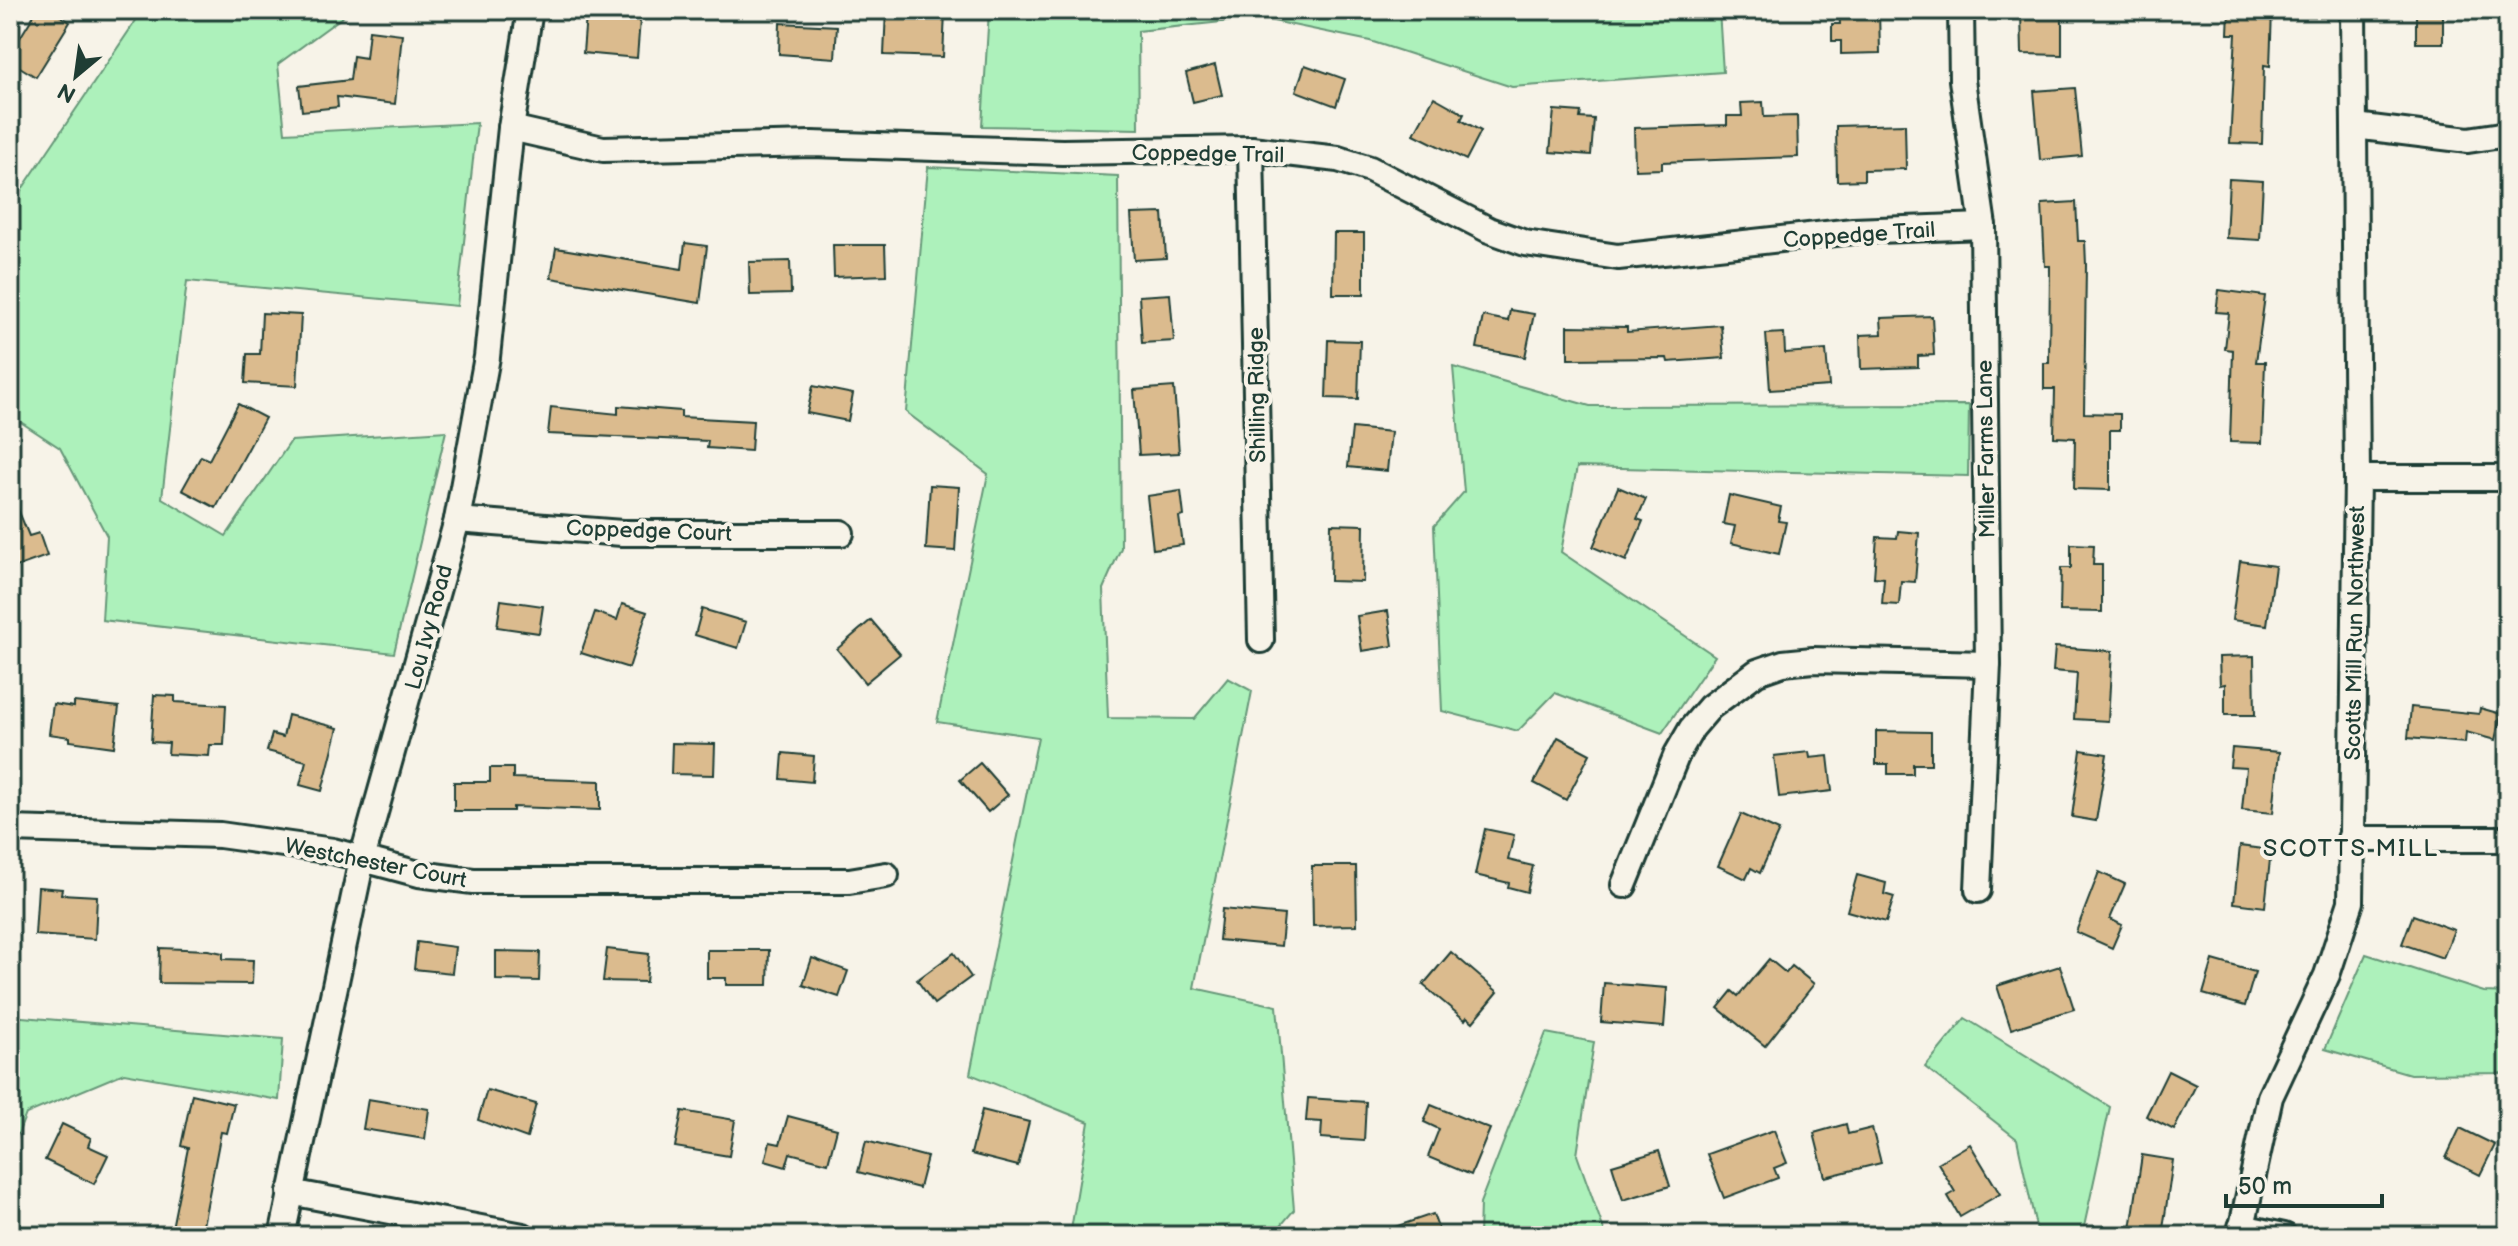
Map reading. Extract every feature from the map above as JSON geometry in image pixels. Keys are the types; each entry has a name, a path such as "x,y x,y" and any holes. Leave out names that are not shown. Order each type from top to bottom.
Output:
{"street":[{"name":"Lou Ivy Road","path":"282,1236 362,859 457,520 487,357 511,128 530,10"},
{"name":"Miller Farms Lane","path":"1961,10 1962,80 1983,226 1988,664 1978,890"},
{"name":"Scotts Mill Run Northwest","path":"2241,1232 2270,1097 2327,975 2351,902 2357,478 2353,10"},
{"path":"2355,126 2468,140 2508,134"},
{"name":"Coppedge Trail","path":"511,128 603,149 812,144 1062,152 1251,149 1338,159 1370,169 1489,230 1525,243 1618,257 1853,231 1983,226"},
{"name":"Shilling Ridge","path":"1251,149 1261,640"},
{"path":"2357,478 2508,478"},
{"name":"Coppedge Court","path":"457,520 622,533 841,533"},
{"path":"1624,885 1677,754 1692,728 1710,707 1757,672 1783,663 1813,660 1988,664"},
{"name":"Westchester Court","path":"10,829 220,835 333,851 419,874 473,881 849,881 886,875"},
{"path":"2350,839 2508,839"},
{"path":"290,1192 523,1236"},
{"path":"2241,1232 2284,1236"}],"green space":[{"path":"143,10 352,10 278,64 285,133 477,123 457,306 187,281 162,498 226,536 291,441 446,431 394,653 102,620 107,536 60,448 10,415 10,207"},
{"path":"989,10 1719,10 1723,72 1512,87 1370,41 1259,18 1138,31 1139,129 982,126"},
{"path":"928,167 1118,176 1121,548 1103,589 1108,718 1194,719 1228,678 1252,691 1194,988 1277,1006 1294,1210 1272,1236 1070,1236 1089,1122 970,1074 1038,737 937,722 988,474 906,412"},
{"path":"1453,367 1590,406 1969,405 1968,476 1577,467 1561,552 1715,656 1662,733 1555,693 1518,731 1442,711 1434,526 1464,492"},
{"path":"2366,954 2484,992 2508,993 2508,1073 2410,1074 2325,1049"},
{"path":"10,1016 283,1039 279,1100 124,1073 26,1114 10,1154"},
{"path":"1965,1018 2110,1107 2082,1236 2038,1236 2017,1139 1925,1067"},
{"path":"1546,1033 1594,1042 1577,1155 1606,1236 1479,1236 1480,1203"}],"building":[{"path":"37,10 51,10 70,22 36,77 10,61 10,54"},
{"path":"886,10 945,12 943,57 884,55"},
{"path":"1839,10 1879,10 1880,53 1841,54 1841,41 1832,41 1832,24 1840,24"},
{"path":"2021,10 2062,10 2062,55 2022,54"},
{"path":"2229,10 2272,10 2270,66 2264,65 2262,144 2230,143 2236,34 2228,34"},
{"path":"2416,10 2443,10 2443,43 2416,43"},
{"path":"586,15 640,20 637,58 583,53"},
{"path":"780,23 837,26 835,58 779,54"},
{"path":"369,30 402,34 395,104 337,97 338,107 302,111 299,86 350,80 353,56 366,58"},
{"path":"1215,65 1222,95 1193,102 1186,73"},
{"path":"1305,65 1345,79 1336,106 1296,91"},
{"path":"2075,88 2082,156 2040,160 2034,91"},
{"path":"1434,97 1464,114 1461,120 1481,131 1466,160 1414,134"},
{"path":"1763,102 1764,117 1797,116 1798,157 1662,162 1662,169 1635,170 1634,128 1727,125 1727,116 1742,116 1741,103"},
{"path":"1554,110 1581,112 1580,118 1594,119 1591,155 1550,152"},
{"path":"1905,124 1906,169 1864,170 1864,180 1837,181 1836,126"},
{"path":"2229,179 2263,181 2260,240 2226,238"},
{"path":"2076,202 2078,241 2085,241 2086,265 2084,413 2120,414 2120,430 2110,430 2110,490 2074,489 2075,438 2054,437 2055,389 2044,389 2044,363 2049,363 2050,266 2045,266 2042,204"},
{"path":"1163,213 1166,258 1134,260 1131,214"},
{"path":"1334,233 1364,233 1364,294 1333,294"},
{"path":"685,243 707,246 700,303 551,278 556,248 682,269"},
{"path":"833,245 885,245 886,275 834,277"},
{"path":"790,261 791,294 750,295 749,262"},
{"path":"2219,290 2265,296 2256,362 2265,362 2262,443 2230,442 2233,350 2225,349 2229,313 2216,312"},
{"path":"1170,294 1174,341 1142,343 1139,296"},
{"path":"1510,310 1534,314 1525,357 1477,348 1483,316 1508,321"},
{"path":"262,313 301,315 297,386 245,383 247,354 260,354"},
{"path":"1932,316 1934,355 1918,356 1918,367 1861,369 1860,335 1882,334 1881,318"},
{"path":"1721,325 1724,358 1668,362 1667,358 1568,359 1568,326 1627,327 1627,332"},
{"path":"1784,333 1785,353 1826,350 1829,386 1770,390 1766,334"},
{"path":"1328,340 1360,341 1358,399 1326,398"},
{"path":"813,386 853,394 848,421 807,413"},
{"path":"1174,387 1179,453 1139,455 1134,390"},
{"path":"238,404 265,418 216,508 182,490 201,456 209,460"},
{"path":"618,406 681,411 681,417 753,421 751,451 707,448 708,441 548,434 551,407 618,414"},
{"path":"1352,428 1391,432 1387,471 1348,467"},
{"path":"930,485 959,487 955,551 926,549"},
{"path":"1618,487 1646,499 1637,519 1643,521 1626,561 1593,547"},
{"path":"10,490 29,536 39,533 47,556 10,569"},
{"path":"1181,491 1184,516 1179,517 1183,545 1153,549 1147,496"},
{"path":"1729,495 1781,507 1778,521 1786,522 1779,554 1731,543 1735,526 1723,524"},
{"path":"1331,524 1364,525 1363,582 1330,581"},
{"path":"1898,531 1919,533 1915,582 1901,581 1899,605 1882,604 1884,578 1874,577 1877,537 1897,538"},
{"path":"2071,544 2094,545 2093,565 2102,565 2102,612 2060,611 2061,568 2071,568"},
{"path":"2240,561 2275,566 2267,625 2232,620"},
{"path":"501,600 543,606 539,633 497,627"},
{"path":"622,604 647,612 629,668 581,653 595,612 617,620"},
{"path":"702,609 746,622 738,648 695,635"},
{"path":"1388,611 1393,646 1362,651 1357,616"},
{"path":"871,620 900,654 865,683 837,649"},
{"path":"2055,647 2112,651 2108,721 2074,719 2077,673 2053,671"},
{"path":"2254,656 2255,715 2225,715 2225,684 2220,685 2219,657"},
{"path":"154,695 175,696 175,702 226,705 224,745 210,745 209,756 168,754 169,743 151,742"},
{"path":"74,702 119,707 114,747 70,741 70,737 49,734 53,704 74,707"},
{"path":"2411,707 2479,714 2480,708 2501,714 2495,740 2466,732 2465,743 2408,738"},
{"path":"288,715 338,728 322,791 300,785 306,761 267,751 272,734 283,737"},
{"path":"1876,731 1931,732 1931,764 1913,764 1913,774 1888,774 1888,764 1876,764"},
{"path":"1558,737 1590,754 1566,800 1534,783"},
{"path":"672,743 715,744 714,775 671,774"},
{"path":"2232,748 2279,752 2273,813 2242,810 2246,768 2230,767"},
{"path":"2081,750 2107,754 2096,821 2072,817"},
{"path":"1809,752 1810,758 1828,756 1832,791 1779,797 1774,756"},
{"path":"783,753 814,756 812,782 781,779"},
{"path":"980,763 1008,795 988,812 960,780"},
{"path":"490,768 513,768 513,778 600,781 600,810 513,807 513,811 454,811 454,782 490,782"},
{"path":"1741,814 1779,831 1760,873 1751,868 1746,879 1718,866"},
{"path":"1485,829 1514,835 1508,860 1533,866 1527,892 1508,887 1509,883 1475,875"},
{"path":"2240,846 2271,850 2265,907 2234,903"},
{"path":"1312,866 1356,866 1357,925 1313,926"},
{"path":"2099,872 2125,884 2110,919 2122,925 2112,948 2076,932"},
{"path":"1857,875 1886,883 1884,894 1894,897 1886,922 1847,911"},
{"path":"38,887 62,889 61,894 97,896 95,939 35,935"},
{"path":"1222,909 1284,915 1281,946 1219,940"},
{"path":"2413,915 2454,930 2443,958 2402,944"},
{"path":"417,942 455,947 452,973 414,969"},
{"path":"160,948 208,950 223,953 223,959 253,960 252,984 159,983"},
{"path":"607,949 649,954 646,982 603,981"},
{"path":"707,950 769,950 768,985 726,985 726,978 707,978"},
{"path":"496,951 540,952 539,981 496,980"},
{"path":"1451,952 1498,992 1473,1022 1467,1017 1465,1020 1423,985"},
{"path":"954,953 971,977 934,1004 917,980"},
{"path":"812,958 848,971 839,997 803,985"},
{"path":"1769,959 1786,973 1792,966 1814,984 1765,1046 1718,1008 1732,991 1738,996"},
{"path":"2213,960 2255,972 2245,1006 2203,994"},
{"path":"2060,966 2074,1009 2011,1029 1997,986"},
{"path":"1604,983 1667,988 1664,1027 1601,1022"},
{"path":"2168,1071 2196,1085 2174,1130 2146,1116"},
{"path":"487,1090 536,1104 527,1138 478,1120"},
{"path":"192,1094 234,1104 227,1133 221,1132 201,1236 171,1233 188,1148 181,1146"},
{"path":"1308,1098 1366,1102 1364,1141 1321,1138 1322,1122 1306,1121"},
{"path":"368,1099 429,1109 425,1139 363,1129"},
{"path":"1431,1105 1490,1129 1471,1175 1428,1157 1439,1129 1424,1122"},
{"path":"982,1110 1029,1122 1018,1166 971,1154"},
{"path":"682,1111 735,1120 729,1156 675,1147"},
{"path":"788,1116 837,1129 828,1163 790,1153 786,1167 765,1161 770,1142 780,1144"},
{"path":"62,1124 91,1138 88,1146 108,1155 94,1184 45,1160"},
{"path":"1846,1124 1848,1134 1872,1128 1881,1163 1825,1177 1814,1133"},
{"path":"2460,1128 2495,1145 2480,1175 2446,1158"},
{"path":"1774,1130 1787,1163 1774,1168 1778,1178 1724,1198 1707,1154"},
{"path":"866,1141 927,1157 919,1188 858,1172"},
{"path":"1970,1144 2000,1194 1960,1217 1948,1196 1955,1192 1938,1163"},
{"path":"1659,1151 1670,1186 1623,1200 1612,1165"},
{"path":"2142,1155 2173,1160 2162,1236 2130,1236"},
{"path":"1433,1214 1441,1236 1377,1236 1377,1233"}],"district":[{"name":"SCOTTS MILL","path":"2351,848"}]}
